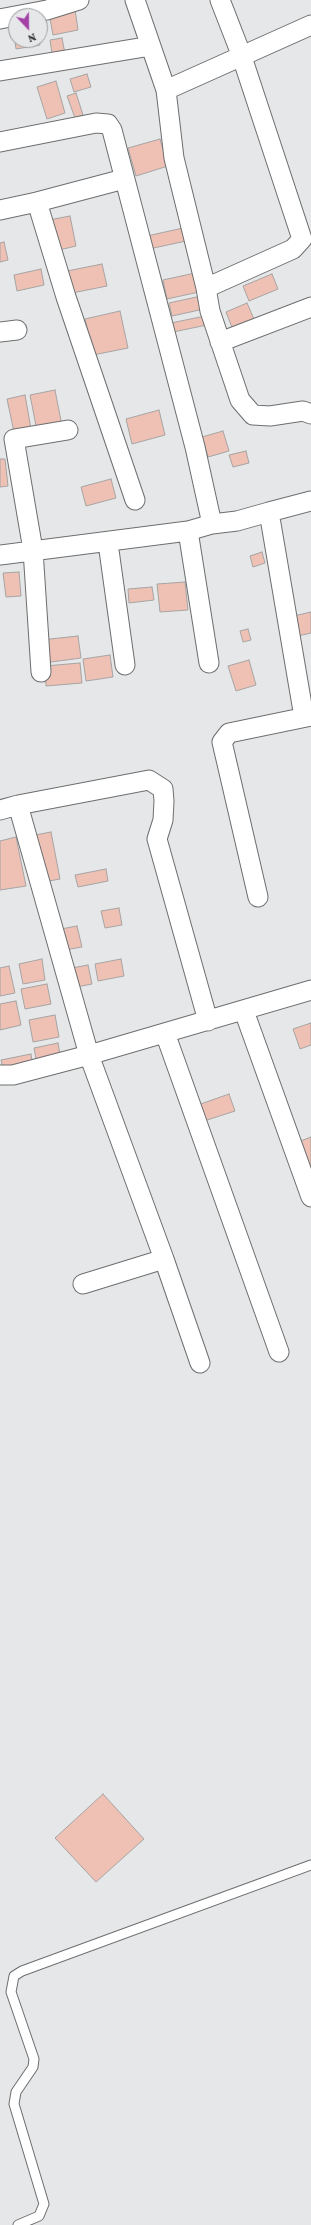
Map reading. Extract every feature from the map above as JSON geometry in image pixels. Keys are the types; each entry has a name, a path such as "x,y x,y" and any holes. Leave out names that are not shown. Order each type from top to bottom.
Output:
{"street":[{"path":"0,19 47,10 79,0"},
{"path":"135,0 166,90 174,158 206,288 210,311 240,400 253,415 270,416 303,411 311,414"},
{"path":"206,288 293,249 302,239 242,54 220,0"},
{"path":"166,90 242,54 311,25"},
{"path":"0,71 151,46"},
{"path":"0,142 103,123 108,124 112,130 195,447 212,524"},
{"path":"0,210 37,202 124,179"},
{"path":"37,202 66,297 135,500"},
{"path":"220,342 311,307"},
{"path":"41,672 33,550 7,440 68,430"},
{"path":"0,555 188,531 212,524 237,521 311,501"},
{"path":"258,897 222,742 229,733 307,717 269,512"},
{"path":"188,531 208,663"},
{"path":"108,542 125,665"},
{"path":"0,810 18,805 149,780 163,790 163,820 157,839 208,1021"},
{"path":"18,805 89,1055 164,1259 200,1363"},
{"path":"0,1075 13,1075 89,1055 244,1011 311,990"},
{"path":"244,1011 311,1197"},
{"path":"165,1033 279,1352"},
{"path":"83,1284 164,1259"}],"lane":[{"path":"18,2225 39,2216 44,2204 14,2104 16,2092 33,2067 34,2059 11,1992 14,1976 22,1971 311,1865"}],"building":[{"path":"75,9 78,30 53,35 49,13"},
{"path":"62,38 66,59 53,60 50,40"},
{"path":"87,74 91,87 74,92 70,79"},
{"path":"56,81 65,113 47,119 37,87"},
{"path":"76,93 83,115 75,118 67,96"},
{"path":"160,139 168,166 136,176 128,148"},
{"path":"70,216 76,246 55,251 49,220"},
{"path":"183,228 186,241 149,249 147,236"},
{"path":"4,242 8,260 0,262 0,243"},
{"path":"102,264 107,286 67,294 62,272"},
{"path":"41,269 44,285 17,291 14,275"},
{"path":"195,273 199,292 167,299 163,280"},
{"path":"272,274 278,289 249,301 243,286"},
{"path":"201,296 204,309 172,316 169,303"},
{"path":"247,303 257,326 235,335 226,312"},
{"path":"120,311 128,348 93,355 85,319"},
{"path":"205,316 207,325 173,332 171,323"},
{"path":"55,390 62,426 37,431 30,395"},
{"path":"25,395 31,429 14,432 7,399"},
{"path":"159,410 165,435 132,444 126,419"},
{"path":"223,431 229,451 208,457 202,437"},
{"path":"246,451 249,463 233,467 229,455"},
{"path":"0,459 5,459 8,486 0,487"},
{"path":"111,479 116,498 86,506 81,487"},
{"path":"262,552 265,563 253,567 250,556"},
{"path":"19,572 21,596 6,597 3,573"},
{"path":"185,582 188,610 160,612 157,584"},
{"path":"152,587 154,600 129,603 128,589"},
{"path":"311,612 311,633 298,636 294,616"},
{"path":"248,629 251,640 243,642 240,631"},
{"path":"78,636 81,658 44,663 41,640"},
{"path":"110,655 113,677 86,681 83,659"},
{"path":"249,660 256,685 236,691 228,666"},
{"path":"80,663 82,683 46,686 45,666"},
{"path":"51,832 60,879 44,882 35,835"},
{"path":"16,837 26,886 0,890 0,841"},
{"path":"106,869 108,881 78,887 75,875"},
{"path":"119,908 122,925 105,928 101,911"},
{"path":"77,926 82,947 65,950 61,929"},
{"path":"42,959 45,980 23,984 19,964"},
{"path":"121,959 124,976 98,981 95,964"},
{"path":"88,965 92,984 71,988 67,969"},
{"path":"9,966 15,993 0,996 0,968"},
{"path":"47,984 51,1004 25,1009 21,989"},
{"path":"16,1001 21,1025 0,1030 0,1004"},
{"path":"55,1015 59,1037 33,1042 29,1020"},
{"path":"311,1023 311,1045 300,1049 293,1029"},
{"path":"58,1043 61,1060 37,1064 34,1048"},
{"path":"31,1054 33,1068 4,1073 1,1060"},
{"path":"229,1094 235,1111 204,1121 198,1105"},
{"path":"311,1137 311,1165 307,1167 298,1142"},
{"path":"103,1794 144,1839 96,1882 55,1838"}]}
